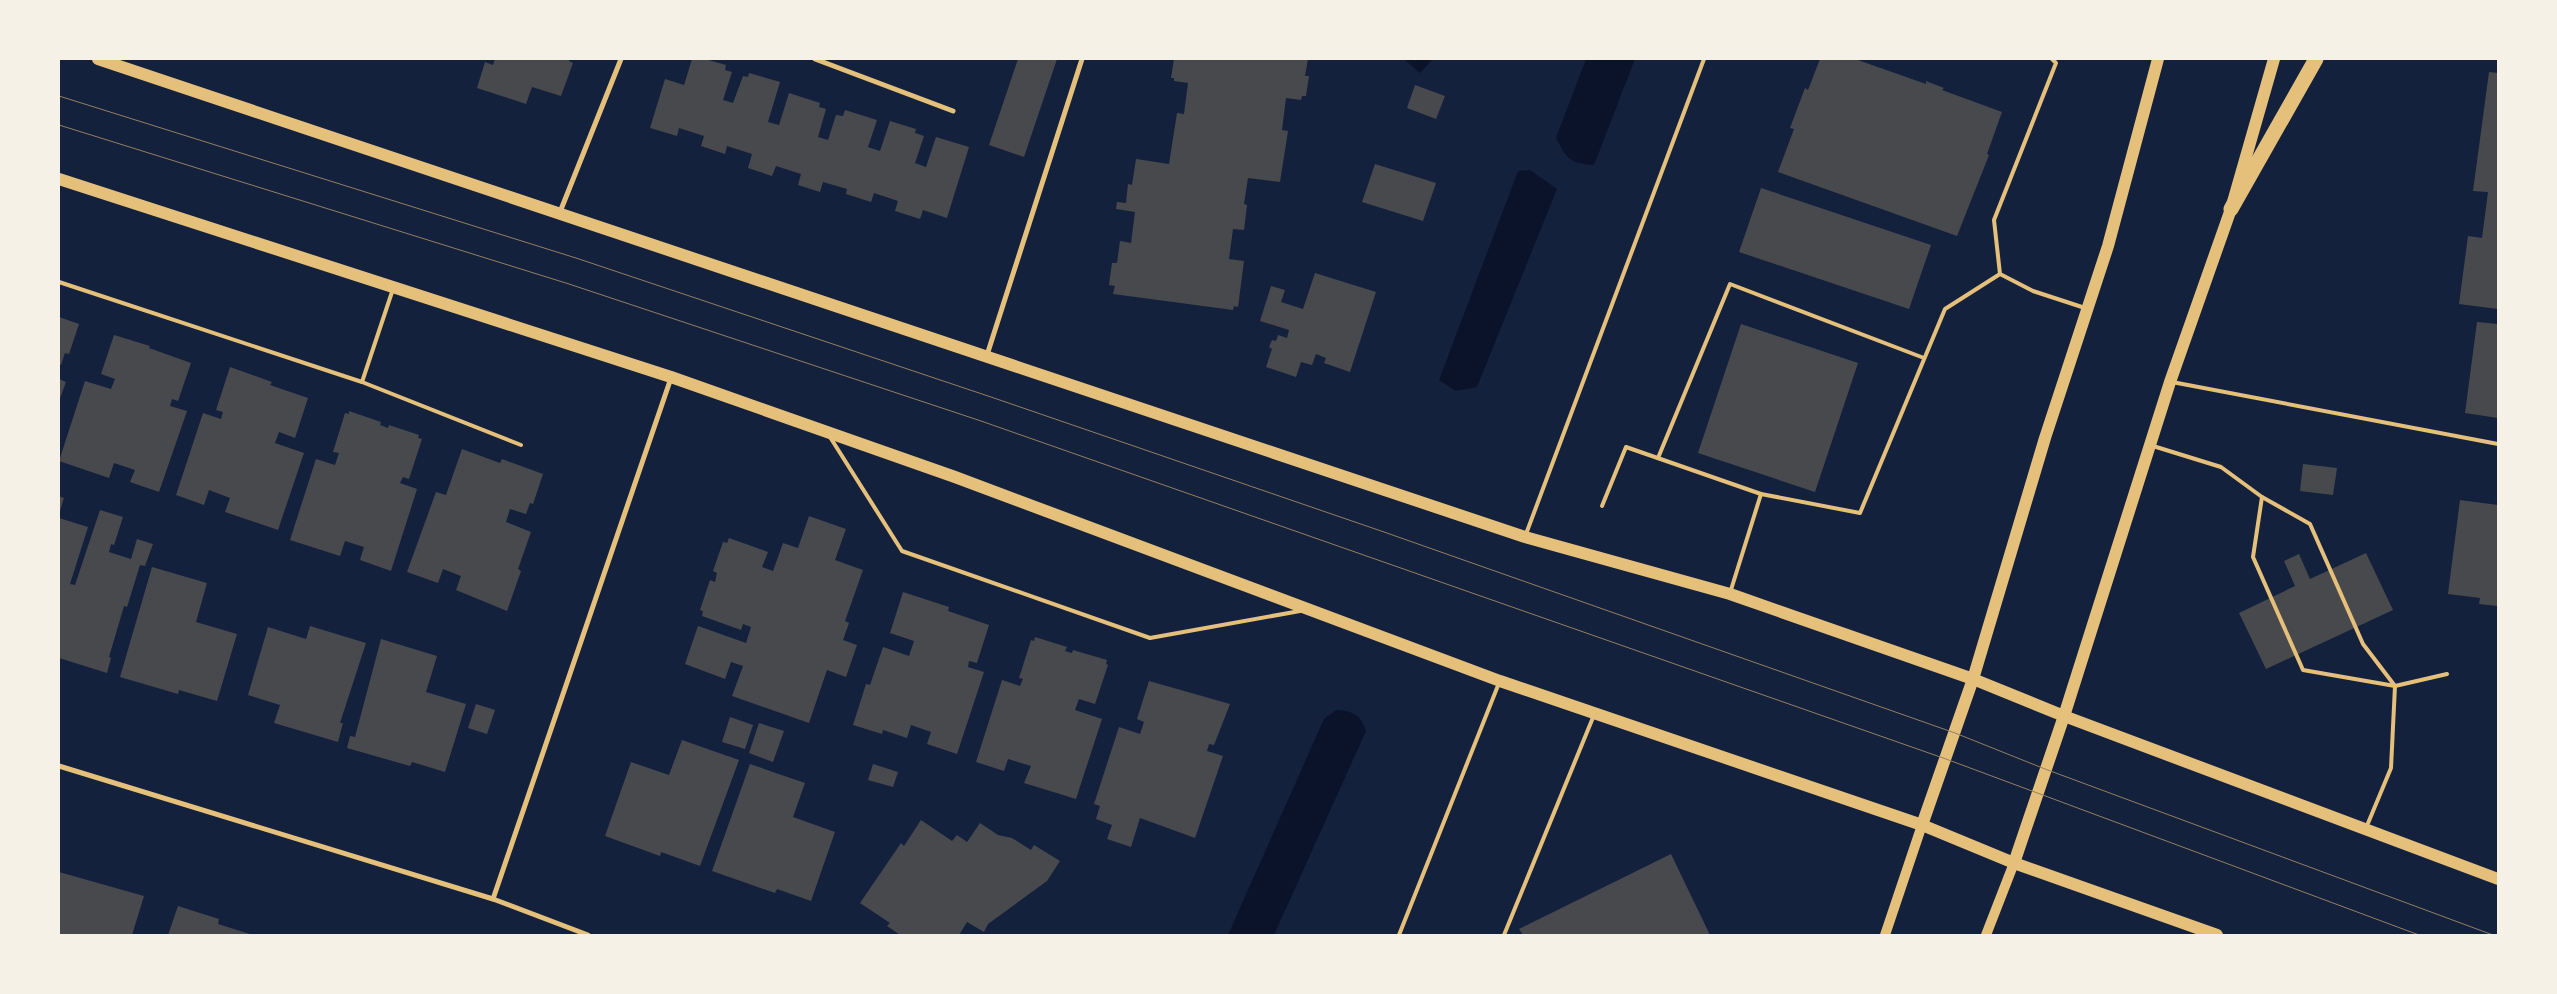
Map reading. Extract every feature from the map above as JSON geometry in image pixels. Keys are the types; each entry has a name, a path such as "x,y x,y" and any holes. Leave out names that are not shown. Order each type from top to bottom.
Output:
{"highway":[{"path":"2231,209 2316,59"}],"main road":[{"path":"98,59 987,355 1525,537 1730,594 1973,679 2064,716 2498,879"},
{"path":"1885,935 1973,679 2045,438 2108,246 2158,59"},
{"path":"1986,935 2014,862 2064,716 2149,445 2231,209 2274,59"},
{"path":"59,179 671,377 964,481 1594,715 1922,824 2014,862 2217,935"}],"street":[{"path":"560,212 621,59"},
{"path":"815,59 953,111"},
{"path":"987,355 1082,59"},
{"path":"493,899 671,377"},
{"path":"59,766 493,899 588,935"}],"lane":[{"path":"1525,537 1704,59"},
{"path":"2000,274 1994,220 2056,64 2052,59"},
{"path":"2000,274 2033,291 2087,308"},
{"path":"1602,506 1626,447 1761,494 1860,513 1945,309 2000,274"},
{"path":"59,282 362,382 521,445"},
{"path":"1658,458 1730,284 1924,358"},
{"path":"362,382 394,287"},
{"path":"2170,382 2498,444"},
{"path":"827,433 902,551 1150,638 1310,610"},
{"path":"2149,445 2221,467 2262,497 2310,524 2363,644 2395,686 2391,768 2365,830"},
{"path":"1730,594 1761,494"},
{"path":"2262,497 2253,557 2303,670 2395,686 2447,674"},
{"path":"1399,935 1500,681"},
{"path":"1504,935 1594,715"}],"water":[{"path":"1404,59 1433,59 1420,73"},
{"path":"1586,59 1635,59 1594,165 1579,163 1570,159 1556,138"},
{"path":"1530,170 1557,189 1477,387 1456,391 1439,380 1518,171"},
{"path":"1336,710 1347,711 1355,715 1362,721 1366,731 1274,935 1228,935 1324,719"}],"building":[{"path":"495,59 569,59 573,63 561,96 532,87 526,104 477,88 485,62 493,65"},
{"path":"692,59 705,59 726,65 725,70 732,72 723,100 733,103 743,76 748,77 749,73 780,82 768,122 779,125 789,93 820,103 819,107 826,109 818,137 828,140 836,115 843,116 845,110 877,120 868,147 880,151 890,121 916,129 915,133 924,136 915,163 926,167 936,137 969,147 947,218 923,210 920,219 895,211 898,201 874,193 871,202 846,194 847,189 823,182 820,192 798,185 801,174 776,166 772,176 748,168 752,154 727,146 725,154 701,146 704,136 679,128 677,136 650,128 665,79 684,85"},
{"path":"1018,59 1057,59 1024,157 989,145"},
{"path":"1174,59 1308,59 1305,76 1309,76 1306,96 1302,96 1301,100 1286,98 1282,130 1288,131 1280,182 1248,178 1244,204 1247,205 1244,230 1233,229 1229,259 1244,261 1238,307 1234,306 1233,310 1113,294 1115,286 1109,285 1112,263 1117,263 1120,241 1131,243 1135,212 1116,209 1117,202 1126,203 1128,184 1132,185 1136,159 1169,164 1177,113 1184,114 1188,83 1174,81 1174,78 1171,78"},
{"path":"1820,59 1855,59 1926,84 1926,81 1944,88 1942,90 2002,112 1987,154 1989,155 1957,236 1778,172 1794,129 1790,128 1805,88 1808,90"},
{"path":"2489,72 2498,73 2498,309 2459,304 2468,236 2482,238 2488,192 2473,191"},
{"path":"1415,85 1445,96 1436,119 1407,108"},
{"path":"1375,164 1436,183 1423,221 1362,202"},
{"path":"1761,188 1931,245 1909,309 1739,252"},
{"path":"1315,273 1376,292 1350,372 1324,363 1326,358 1316,354 1312,365 1301,362 1296,377 1266,367 1272,349 1269,347 1272,340 1276,341 1278,335 1287,338 1289,330 1260,321 1271,286 1285,290 1281,302 1303,309"},
{"path":"59,317 79,324 69,354 65,353 61,365 59,364"},
{"path":"2477,322 2498,324 2498,418 2465,413"},
{"path":"1741,324 1858,363 1815,492 1698,453"},
{"path":"114,335 150,346 149,348 191,363 178,401 172,399 170,406 187,411 159,492 130,482 135,470 114,463 109,478 59,461 85,381 111,389 115,379 101,374"},
{"path":"230,367 272,382 270,385 308,398 295,438 279,432 275,443 304,453 278,530 225,512 230,498 209,490 204,505 176,495 203,413 221,419 223,412 216,410"},
{"path":"59,379 66,382 59,401"},
{"path":"349,411 381,422 380,425 388,428 389,425 419,435 418,438 422,439 409,479 403,477 400,483 417,489 391,571 360,560 364,547 345,541 340,556 290,540 316,459 335,465 339,453 333,452 345,413 349,414"},
{"path":"462,449 500,463 502,459 543,474 533,504 530,503 526,514 510,509 506,522 531,532 518,569 521,571 507,611 456,590 461,576 443,569 438,583 407,572 436,492 446,495"},
{"path":"2303,464 2337,468 2333,495 2300,491"},
{"path":"59,496 64,498 59,514"},
{"path":"2460,500 2498,505 2498,606 2479,604 2480,598 2448,594"},
{"path":"100,510 123,517 114,545 111,544 109,552 131,559 137,539 153,544 145,566 140,565 127,607 124,606 109,657 111,658 107,673 59,658 59,518 88,527 70,584 75,585"},
{"path":"809,516 846,529 835,560 863,570 845,621 849,623 843,640 857,645 846,677 827,670 809,723 732,696 743,666 731,662 725,679 685,664 698,626 746,643 751,627 743,624 741,630 702,616 703,611 700,610 710,580 715,582 717,573 713,571 723,542 727,543 729,538 768,552 762,567 773,571 783,543 798,548"},
{"path":"2366,553 2393,610 2266,669 2239,613 2295,586 2284,561 2299,554 2310,579"},
{"path":"152,567 207,583 196,622 237,634 217,701 179,690 178,694 120,677"},
{"path":"903,592 949,607 948,611 989,625 977,663 969,661 968,667 984,672 957,754 927,744 931,732 911,725 907,738 883,730 882,734 853,725 866,684 870,685 883,647 909,656 914,641 890,633"},
{"path":"310,626 366,643 340,723 343,723 338,742 274,723 280,705 248,695 268,627 306,639"},
{"path":"1035,637 1067,647 1065,651 1072,653 1073,650 1107,660 1106,664 1108,665 1095,704 1079,699 1075,710 1102,719 1076,799 1024,783 1031,766 1008,759 1004,771 976,762 1002,680 1020,686 1023,679 1019,678 1031,640 1034,641"},
{"path":"381,639 437,656 426,692 466,704 445,772 412,762 410,766 347,748 350,736 355,737"},
{"path":"1149,681 1230,704 1214,745 1209,744 1207,751 1223,756 1195,838 1140,818 1131,847 1107,839 1112,825 1096,819 1100,806 1094,804 1119,727 1140,734 1144,722 1137,719"},
{"path":"476,704 495,710 487,734 468,728"},
{"path":"730,717 753,725 745,749 722,742"},
{"path":"759,723 784,731 773,762 749,753"},
{"path":"682,740 739,760 700,866 661,852 660,856 605,836 631,762 669,775"},
{"path":"750,764 805,783 793,817 835,832 811,901 777,889 775,893 712,871"},
{"path":"873,764 898,772 893,787 868,780"},
{"path":"921,820 952,841 957,835 967,842 980,823 998,835 1012,838 1031,850 1034,845 1060,861 1047,881 988,924 984,932 967,922 959,935 900,935 887,926 890,923 860,903 901,843 904,846"},
{"path":"1671,854 1710,935 1523,935 1519,929"},
{"path":"59,872 144,896 132,935 59,935"},
{"path":"178,906 219,919 218,924 253,935 168,935"}],"tram line":[{"path":"59,96 576,258 991,397 1384,532 1955,733 2045,769 2493,935"},
{"path":"59,125 569,284 981,421 1946,759 2419,935"}]}
